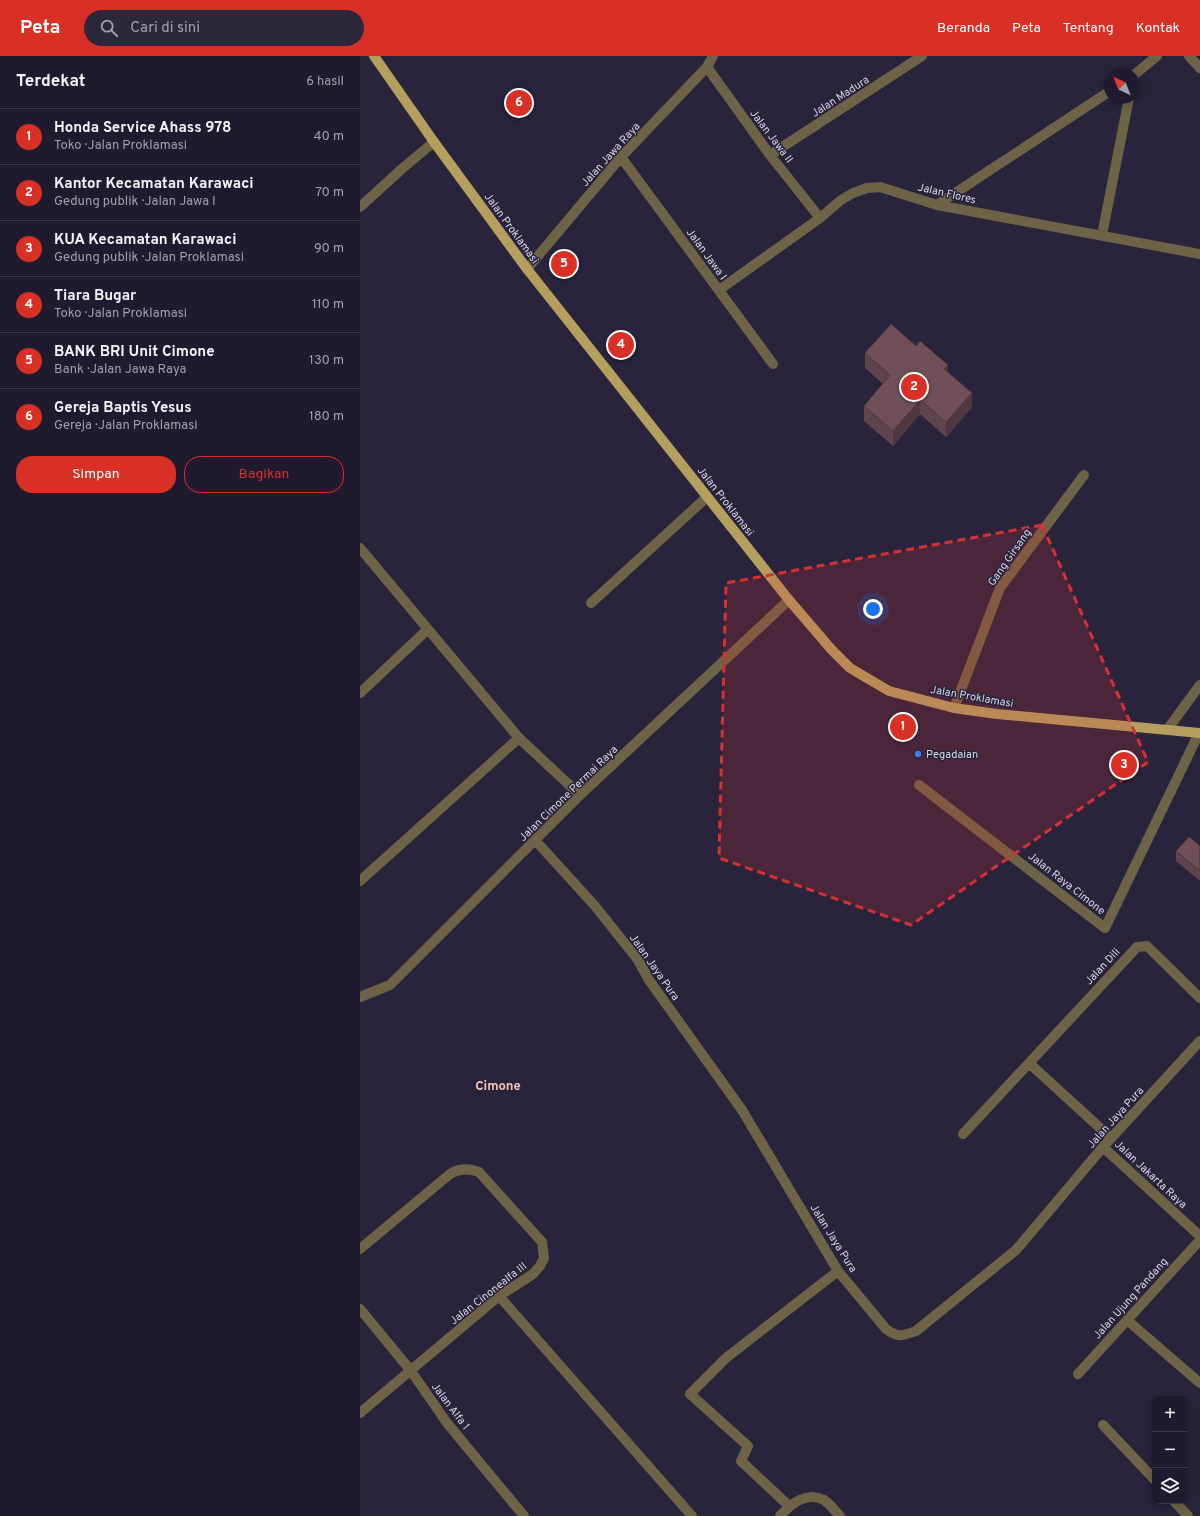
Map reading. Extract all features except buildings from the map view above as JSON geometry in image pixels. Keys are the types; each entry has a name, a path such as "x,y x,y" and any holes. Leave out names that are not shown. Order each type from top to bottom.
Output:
{"main road":[{"name":"Jalan Proklamasi","path":"374,56 434,142 527,270 789,600 830,649 850,668 867,680 889,691 954,708 997,714 1200,733"}],"street":[{"name":"Jalan Jawa Raya","path":"527,270 621,157 707,67 713,56"},
{"name":"Jalan Madura","path":"770,155 922,56"},
{"path":"1140,70 1157,56"},
{"name":"Jalan Jawa II","path":"707,67 770,155 820,218"},
{"path":"937,205 1104,95"},
{"path":"1102,235 1128,104"},
{"path":"360,207 434,142"},
{"name":"Jalan Jawa I","path":"621,157 773,364"},
{"name":"Jalan Flores","path":"719,290 820,218 841,200 853,193 867,188 880,187 937,205 1200,254"},
{"name":"Gang Girsang","path":"954,708 1000,588 1084,475"},
{"path":"591,603 707,496"},
{"path":"360,548 427,630 519,738 580,795"},
{"name":"Jalan Cimone Permai Raya","path":"360,997 390,985 580,795 789,600"},
{"path":"360,693 427,630"},
{"path":"1167,730 1200,685"},
{"name":"Jalan Raya Cimone","path":"919,785 1105,928 1200,733"},
{"path":"360,881 519,738"},
{"name":"Jalan Jaya Pura","path":"535,840 595,906 638,960 649,980 742,1110 838,1271 886,1329 895,1336 905,1335 916,1331 1016,1250 1103,1146 1200,1041"},
{"name":"Jalan Dili","path":"963,1134 1137,947 1147,946 1200,998"},
{"path":"1029,1064 1111,1138"},
{"name":"Jalan Jakarta Raya","path":"1103,1146 1200,1236"},
{"name":"Jalan Cinonealfa III","path":"360,1249 450,1174 457,1170 472,1169 479,1172 542,1242 544,1258 540,1266 533,1274 499,1296 360,1413"},
{"name":"Jalan Ujung Pandang","path":"1078,1374 1200,1240"},
{"path":"789,1506 741,1461 748,1446 690,1394 726,1358 838,1271"},
{"path":"499,1296 692,1516"},
{"name":"Jalan Alfa 1","path":"360,1309 411,1371 447,1423 524,1516"},
{"path":"1127,1320 1200,1383"},
{"path":"1103,1425 1152,1477"},
{"path":"780,1516 789,1506 804,1498 815,1498 824,1501 840,1516"},
{"path":"1177,1504 1187,1516"}],"highlighted area":[{"path":"1042,525 1148,762 911,925 719,858 726,583"}],"place":[{"name":"Gereja Baptis Yesus","path":"519,103"},
{"name":"BANK BRI Unit Cimone","path":"564,264"},
{"name":"Tiara Bugar","path":"621,345"},
{"name":"Kantor Kecamatan Karawaci","path":"914,387"},
{"name":"Honda Service Ahass 978","path":"903,727"},
{"name":"Pegadaian","path":"918,754"},
{"name":"KUA Kecamatan Karawaci","path":"1124,765"}],"district":[{"name":"Cimone","path":"498,1085"}]}
